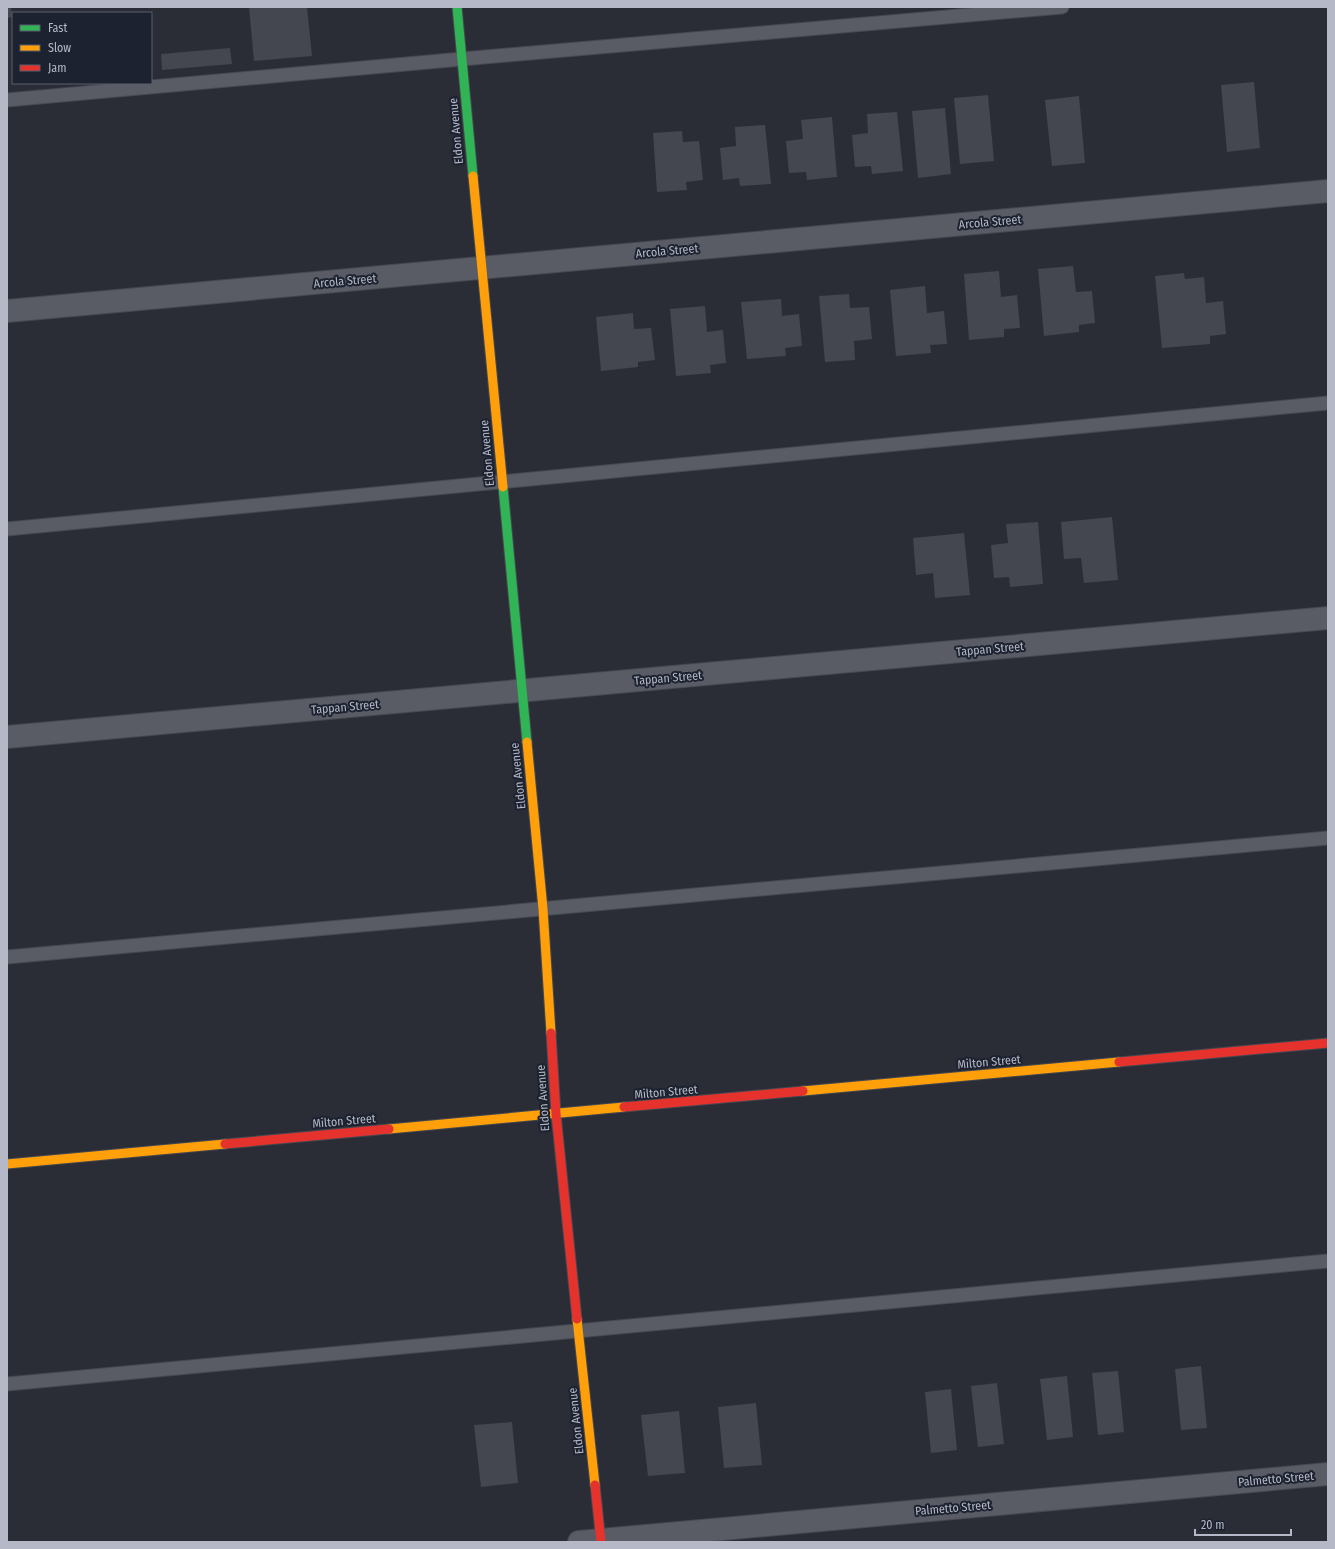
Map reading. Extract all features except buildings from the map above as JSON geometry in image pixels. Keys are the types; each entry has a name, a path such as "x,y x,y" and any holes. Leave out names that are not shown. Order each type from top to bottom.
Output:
{"street":[{"name":"Eldon Avenue","path":"457,7 521,691 543,909 556,1114 601,1541"},
{"name":"Arcola Street","path":"7,311 1328,191"},
{"name":"Tappan Street","path":"7,738 1328,618"},
{"name":"Milton Street","path":"7,1164 1328,1043"},
{"name":"Palmetto Street","path":"579,1542 1328,1474"}],"lane":[{"path":"7,100 462,58 1062,7"},
{"path":"7,529 1328,403"},
{"path":"7,957 1328,838"},
{"path":"7,1384 1328,1261"}],"traffic: fast":[{"path":"457,7 473,176"},
{"path":"503,487 527,742"}],"traffic: slow":[{"path":"473,176 503,487"},
{"path":"527,742 543,909 551,1033"},
{"path":"803,1091 1119,1062"},
{"path":"389,1129 624,1107"},
{"path":"7,1164 225,1144"},
{"path":"577,1319 595,1485"}],"traffic: jam":[{"path":"551,1033 556,1114 577,1319"},
{"path":"1119,1062 1328,1043"},
{"path":"624,1107 803,1091"},
{"path":"225,1144 389,1129"},
{"path":"595,1485 601,1542"}]}
